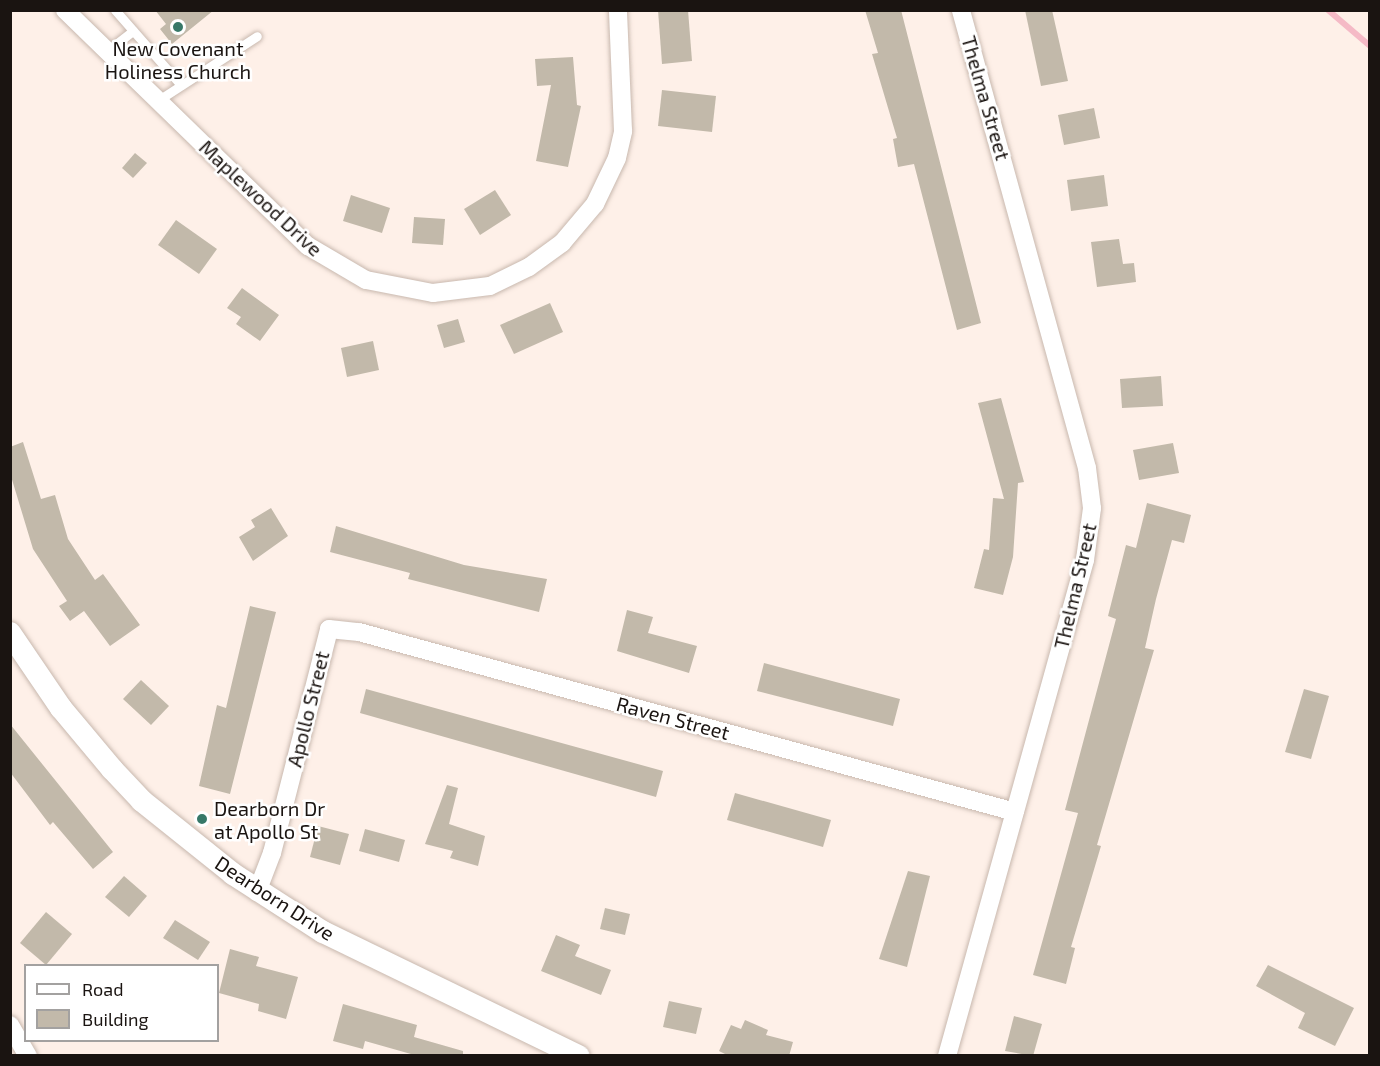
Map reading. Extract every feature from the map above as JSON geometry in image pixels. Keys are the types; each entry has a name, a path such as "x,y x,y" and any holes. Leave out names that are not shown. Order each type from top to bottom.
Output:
{"street":[{"name":"Maplewood Drive","path":"65,10 324,258 389,287 433,293 468,291 512,276 548,255 578,227 607,182 624,121 618,10"},
{"name":"Thelma Street","path":"947,1056 1085,560 1092,508 1081,446 961,10"},
{"name":"Raven Street","path":"329,629 359,632 1015,812"},
{"name":"Apollo Street","path":"257,892 272,854 329,629"},
{"name":"Dearborn Drive","path":"10,633 61,708 112,769 169,824 257,892 322,932 578,1056"},
{"path":"10,1025 28,1056"}],"lane":[{"path":"115,10 181,85"},
{"path":"107,52 134,31"},
{"path":"157,100 258,36"}],"building":[{"name":"New Covenant Holiness Church","path":"155,10 214,10 172,44 160,29 166,24"},
{"path":"658,10 688,10 692,61 662,64"},
{"path":"865,10 901,10 981,323 957,330 914,164 898,167 893,139 897,138 872,54 878,53"},
{"path":"1025,10 1052,10 1068,81 1041,86"},
{"path":"573,57 577,105 581,106 568,167 536,161 551,85 537,86 535,59"},
{"path":"662,90 716,96 712,132 658,126"},
{"path":"1094,108 1100,138 1064,145 1058,115"},
{"path":"135,153 147,163 133,178 122,168"},
{"path":"1104,175 1108,206 1071,211 1067,180"},
{"path":"495,190 511,215 480,235 464,209"},
{"path":"351,195 390,208 382,233 343,221"},
{"path":"414,217 445,219 443,245 412,243"},
{"path":"176,220 217,249 199,274 158,245"},
{"path":"1119,239 1123,264 1134,263 1136,282 1097,287 1091,242"},
{"path":"242,288 279,315 260,341 236,324 241,317 227,308"},
{"path":"550,303 563,332 514,354 500,325"},
{"path":"458,319 465,342 444,348 437,325"},
{"path":"373,341 379,370 347,377 341,348"},
{"path":"1161,376 1163,406 1122,408 1120,379"},
{"path":"1001,398 1024,482 1018,483 1013,557 1003,595 974,588 984,549 989,550 993,498 1004,499 978,403"},
{"path":"23,442 41,499 55,495 68,539 95,580 103,574 140,625 110,646 84,611 70,621 59,606 67,601 33,549 10,473 10,447"},
{"path":"1173,443 1179,473 1139,480 1133,450"},
{"path":"1147,503 1191,515 1184,543 1172,540 1156,599 1145,648 1154,650 1097,845 1101,846 1071,947 1075,948 1066,984 1033,975 1078,813 1065,810 1116,619 1108,616 1126,545 1136,548"},
{"path":"271,508 288,536 253,561 239,537 255,527 251,520"},
{"path":"336,526 464,565 547,579 539,612 408,579 410,573 330,552"},
{"path":"250,606 276,612 230,794 199,786 217,705 226,708"},
{"path":"627,610 653,617 648,633 697,646 689,673 617,651"},
{"path":"764,663 900,699 893,726 757,691"},
{"path":"141,680 169,706 151,725 123,699"},
{"path":"366,689 663,771 656,797 360,713"},
{"path":"1304,689 1329,696 1311,759 1285,752"},
{"path":"10,724 113,852 93,869 53,822 50,825 10,772"},
{"path":"447,785 458,788 449,824 485,836 478,866 450,858 453,851 425,844"},
{"path":"735,793 831,820 823,847 727,820"},
{"path":"318,826 349,834 340,865 310,857"},
{"path":"365,829 405,840 399,862 359,851"},
{"path":"908,871 930,876 907,967 879,959"},
{"path":"124,876 147,896 129,917 105,897"},
{"path":"605,908 630,914 625,935 600,929"},
{"path":"46,912 72,934 47,964 20,943"},
{"path":"175,920 210,942 198,960 163,938"},
{"path":"556,935 580,945 575,956 611,970 601,995 541,971"},
{"path":"230,949 259,957 256,966 298,977 286,1019 258,1011 259,1004 219,993"},
{"path":"1268,965 1354,1008 1335,1046 1298,1028 1305,1013 1256,986"},
{"path":"669,1001 702,1008 696,1034 663,1027"},
{"path":"343,1004 417,1025 414,1037 463,1051 463,1056 418,1056 365,1041 363,1049 333,1041"},
{"path":"1014,1016 1042,1024 1033,1056 1005,1051"},
{"path":"745,1020 768,1030 766,1035 793,1042 789,1056 729,1056 719,1051 731,1025 741,1029"}],"waterway":[{"path":"1328,10 1370,46"}],"place":[{"name":"New Covenant Holiness Church","path":"178,27"},
{"name":"Dearborn Dr at Apollo St","path":"202,819"}]}
